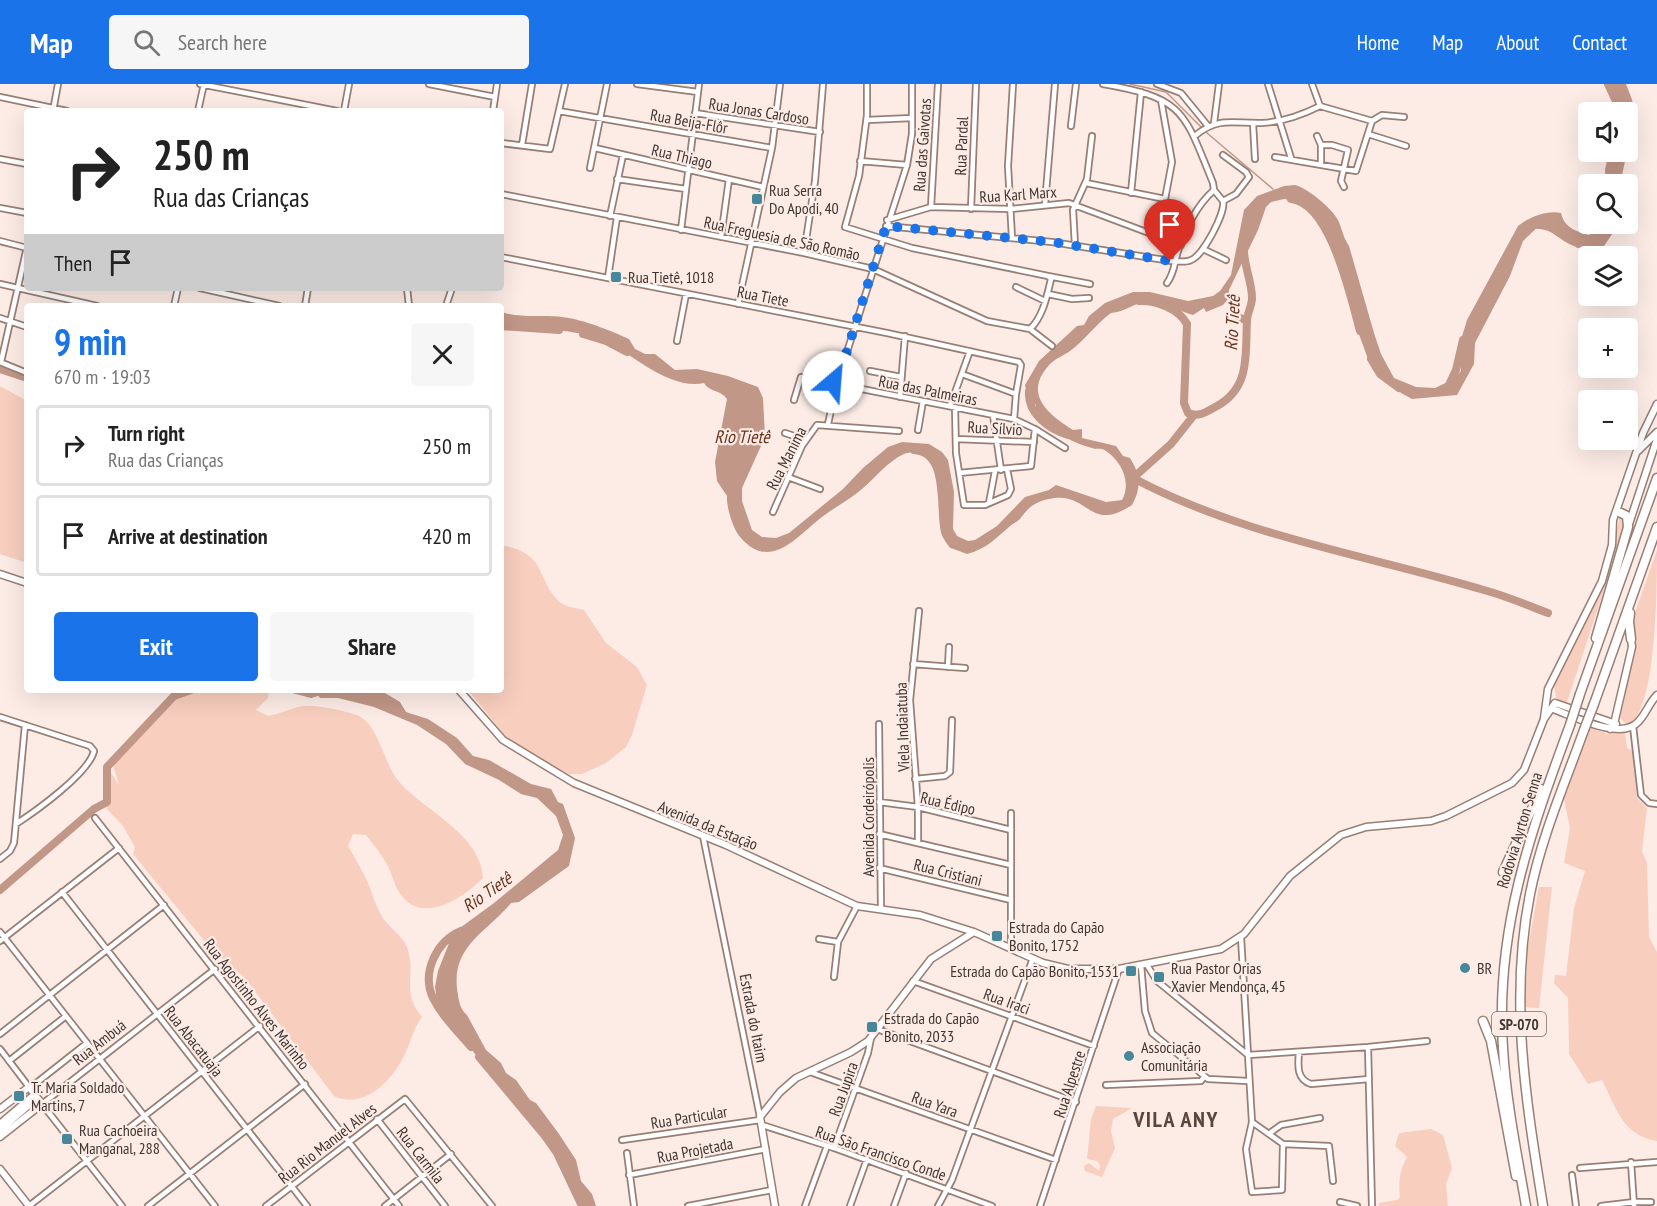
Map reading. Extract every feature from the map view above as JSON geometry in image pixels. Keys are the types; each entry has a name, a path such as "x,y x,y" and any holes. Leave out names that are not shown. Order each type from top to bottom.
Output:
{"highway":[{"name":"Rodovia Ayrton Senna","path":"1525,1206 1504,1074 1503,974 1513,898 1533,825 1657,478"},
{"path":"1596,650 1600,616 1628,527 1627,516 1621,513"},
{"name":"Rodovia Ayrton Senna","path":"1543,1206 1521,1060 1519,1028 1521,945 1536,869 1657,527"},
{"path":"1617,639 1623,635 1631,639 1630,614 1657,535"},
{"path":"1503,872 1532,807 1554,768"},
{"path":"1483,1021 1491,1041 1510,1150 1525,1206"}],"street":[{"path":"53,108 58,84"},
{"path":"199,108 203,84 322,108"},
{"path":"345,108 349,84"},
{"path":"429,84 495,97"},
{"path":"493,108 497,84"},
{"path":"522,145 532,84"},
{"path":"504,143 549,149 566,84"},
{"path":"590,168 607,84"},
{"path":"637,84 698,92"},
{"path":"681,230 699,84"},
{"path":"738,304 772,148 780,84"},
{"path":"804,253 820,132 823,84"},
{"path":"867,84 867,120 854,197 844,226 881,240 1090,284"},
{"name":"Rua Manima","path":"828,424 837,383 886,223 907,165 912,117 912,84"},
{"name":"Rua das Gaivotas","path":"931,207 938,84"},
{"name":"Rua Pardal","path":"972,209 976,84"},
{"path":"1012,238 1009,158 1013,84"},
{"path":"1045,204 1055,84"},
{"path":"1071,126 1076,84"},
{"path":"886,223 1075,245 1174,261 1191,261 1203,249 1223,209 1223,201 1214,190 1197,134 1178,110 1161,100 1141,92 1103,84"},
{"path":"1157,84 1181,93 1209,125"},
{"path":"1209,125 1219,84"},
{"path":"1268,84 1291,158"},
{"path":"1312,84 1320,106"},
{"path":"1181,93 1183,86"},
{"path":"1131,193 1141,92"},
{"path":"0,97 45,108"},
{"path":"1086,183 1162,200 1166,198 1172,162 1161,100"},
{"path":"1197,134 1209,125 1281,120 1320,106 1372,121"},
{"name":"Rua Beija-Flôr","path":"558,111 772,148"},
{"name":"Rua Jonas Cardoso","path":"695,113 820,132"},
{"path":"1275,157 1356,171 1372,121 1382,115 1404,117"},
{"path":"867,120 912,117"},
{"path":"1253,123 1255,159"},
{"path":"1368,134 1406,146"},
{"path":"1075,245 1073,216 1075,204 1086,183 1092,136"},
{"path":"1317,136 1321,145 1321,164"},
{"path":"1321,145 1332,145 1348,150 1341,182 1344,187"},
{"name":"Rua Thiago","path":"595,148 763,187"},
{"path":"610,216 623,155"},
{"path":"1223,155 1246,172 1249,177 1236,194 1223,201"},
{"path":"0,159 24,163"},
{"path":"860,161 907,165"},
{"path":"617,178 686,189"},
{"path":"721,237 729,179"},
{"path":"1167,283 1174,271 1174,261 1200,202 1214,190"},
{"name":"Rua Freguesia de São Romão","path":"504,195 750,242 873,269 987,321 1030,329"},
{"name":"Rua Karl Marx","path":"886,223 931,207 1011,209 1045,204 1075,204 1120,224 1181,245"},
{"path":"0,208 24,212"},
{"path":"608,278 617,217"},
{"path":"0,242 24,247"},
{"path":"1203,249 1226,260"},
{"name":"Rua Tiete","path":"504,258 905,336 1020,363 1016,394"},
{"path":"24,261 1,362 24,372"},
{"path":"1049,277 1048,294 1039,318 1030,329 1052,345"},
{"path":"0,284 24,289"},
{"path":"1016,287 1045,301"},
{"path":"31,291 84,303"},
{"path":"213,291 266,303"},
{"path":"677,341 686,294"},
{"path":"1048,294 1072,299 1089,298"},
{"path":"0,318 24,326"},
{"path":"900,397 905,336"},
{"path":"970,351 953,406 964,505 987,504 1010,494 1001,470 993,415"},
{"path":"870,371 901,377"},
{"path":"962,374 1016,394 1014,419"},
{"name":"Rua das Palmeiras","path":"794,400 800,377 837,383 1014,419 1065,448"},
{"path":"918,430 923,401"},
{"path":"1544,719 1546,697 1552,682 1602,581 1612,545 1612,519 1635,454 1657,404"},
{"name":"Rua Manima","path":"772,512 806,440 817,425 828,424 899,431"},
{"path":"959,473 1031,466 1035,429"},
{"path":"1635,454 1657,432"},
{"path":"785,433 806,440"},
{"name":"Rua Sílvio","path":"956,439 1034,442"},
{"path":"1628,527 1657,439"},
{"path":"987,504 1001,470"},
{"path":"788,477 820,489"},
{"path":"1612,519 1635,507"},
{"path":"0,574 24,582"},
{"name":"Viela Indaiatuba","path":"918,843 918,807 910,700 919,611"},
{"path":"1612,726 1632,647 1631,639"},
{"path":"948,667 949,647"},
{"path":"913,664 964,668"},
{"path":"1552,682 1550,690 1554,706"},
{"name":"Avenida da Estação","path":"462,693 503,740 555,773 608,798 703,836 857,906 920,915 974,932 1033,958 1068,969 1119,969 1209,953 1241,937"},
{"path":"1657,695 1633,726 1641,795 1648,803 1657,804"},
{"path":"1546,697 1554,706 1612,726 1633,726"},
{"path":"1283,1144 1282,1190 1252,1192 1246,1149 1252,1122 1241,937 1290,876 1341,835 1366,827 1439,819 1512,783 1524,770 1544,719 1554,706"},
{"path":"1554,706 1602,720 1612,726"},
{"path":"1602,720 1610,718 1617,710"},
{"path":"0,717 93,749 91,759 81,770 16,824"},
{"path":"915,779 945,776 950,772 952,720"},
{"name":"Avenida Cordeirópolis","path":"879,724 881,909"},
{"path":"0,859 13,847 25,725"},
{"name":"Rua Édipo","path":"879,802 918,807 1011,830"},
{"path":"1011,813 1011,948"},
{"name":"Rua Agostinho Alves Marinho","path":"95,818 399,1206"},
{"path":"879,834 1011,865"},
{"name":"Estrada do Itaim","path":"703,836 761,1121 775,1206"},
{"path":"2,939 119,848"},
{"name":"Rua Cristiani","path":"879,868 1011,900"},
{"name":"Rua Abacatuaja","path":"62,892 307,1206"},
{"path":"0,1034 164,905"},
{"path":"834,977 838,942 857,906"},
{"path":"0,932 2,939 50,995 215,1206"},
{"path":"761,1121 780,1092 807,1071 851,1052 871,1038 912,981 942,950 974,932"},
{"path":"819,939 838,942"},
{"path":"938,1206 947,1188 1033,958"},
{"path":"1144,965 1157,981 1248,1055 1427,1041"},
{"path":"1144,965 1149,1027 1204,1077 1248,1081"},
{"name":"Rua Ambuá","path":"0,1137 215,969"},
{"name":"Rua Alpestre","path":"1040,1206 1119,969"},
{"name":"Rua Iraci","path":"912,981 1094,1046"},
{"path":"9,1061 66,1016"},
{"path":"0,1169 29,1206 260,1026"},
{"path":"877,1029 1076,1102"},
{"name":"Rua Jupira","path":"834,1148 871,1038"},
{"path":"0,1109 31,1090 87,1043"},
{"path":"1368,1047 1372,1206"},
{"path":"0,1050 122,1206"},
{"path":"1299,1052 1299,1073 1305,1082 1318,1084 1369,1079"},
{"name":"Rua Yara","path":"807,1071 1056,1160"},
{"path":"1106,1085 1201,1081 1204,1077"},
{"path":"148,1206 305,1084"},
{"path":"0,1130 28,1103 31,1090"},
{"name":"Rua Rio Manuel Alves","path":"266,1206 403,1099 408,1100 451,1154"},
{"path":"0,1124 28,1103 42,1103"},
{"path":"1270,1133 1281,1125 1320,1118"},
{"name":"Rua Carmila","path":"378,1119 445,1206"},
{"name":"Rua Particular","path":"622,1140 761,1121"},
{"name":"Rua São Francisco Conde","path":"761,1121 992,1206"},
{"path":"1252,1122 1283,1144 1329,1146 1333,1181"},
{"path":"805,1206 827,1146"},
{"name":"Rua Projetada","path":"629,1175 766,1149"},
{"path":"627,1153 634,1206"},
{"path":"385,1206 451,1154 492,1206"},
{"path":"850,1206 867,1159"},
{"path":"1580,1168 1630,1162 1657,1162"},
{"path":"1630,1162 1634,1204"},
{"path":"894,1206 906,1173"},
{"path":"1572,1175 1576,1206"},
{"path":"688,1206 772,1190"},
{"path":"1340,1202 1357,1206"},
{"path":"1601,1206 1651,1202"}],"shaded area":[{"path":"0,386 24,399 24,562 0,554"},
{"path":"1622,518 1626,523 1566,705 1557,701 1554,686 1593,606 1609,565 1619,519"},
{"path":"504,546 519,550 529,556 536,563 553,595 561,603 584,610 606,643 637,667 647,685 632,735 626,747 606,763 582,774 569,774 507,738 470,693 504,693"},
{"path":"1657,550 1657,590 1650,674 1637,716 1627,725 1620,718 1635,651 1633,618"},
{"path":"173,693 269,693 268,698 256,710 268,716 308,706 330,708 357,715 365,720 377,737 390,767 401,784 463,837 473,849 480,863 483,878 465,894 442,906 419,907 408,902 399,892 386,862 366,835 353,834 348,846 366,878 381,914 404,941 408,950 411,968 410,992 422,1017 396,1069 382,1086 364,1097 344,1099 334,1096 244,977 211,949 133,854 135,847 123,826 107,809 107,767 119,785 111,758 160,712"},
{"path":"1591,726 1607,734 1625,733 1627,748 1633,751 1637,798 1647,808 1642,851 1647,863 1649,937 1657,952 1657,1141 1645,1138 1628,1127 1602,1080 1588,1084 1569,1054 1568,998 1554,983 1555,975 1566,976 1574,908 1585,871 1564,863 1570,828 1564,799"},
{"path":"1539,887 1552,887 1539,1008 1525,1007 1528,947"},
{"path":"1096,1106 1132,1108 1113,1119 1111,1131 1115,1148 1102,1177 1085,1171 1084,1166 1089,1163 1099,1171 1100,1165 1097,1161 1087,1159 1091,1119"},
{"path":"1431,1129 1443,1135 1452,1168 1446,1184 1448,1206 1379,1206 1379,1203 1397,1200 1400,1197 1400,1176 1407,1157 1395,1146 1399,1133"}],"water":[{"path":"1608,84 1626,84 1633,102 1618,102"},
{"path":"1610,162 1625,162 1622,174 1612,174"},
{"name":"Rio Tietê","path":"1295,185 1319,199 1330,210 1338,220 1349,246 1381,354 1394,378 1416,387 1435,388 1454,379 1461,371 1460,343 1467,320 1518,226 1538,215 1556,212 1561,213 1565,222 1578,232 1578,234 1612,234 1604,246 1578,246 1577,248 1557,227 1542,223 1523,241 1510,276 1475,343 1474,364 1457,395 1412,399 1401,393 1368,359 1356,326 1357,315 1346,270 1319,213 1303,202 1284,199 1271,202 1266,207 1258,230 1229,290 1229,298 1223,305 1206,312 1204,308 1193,315 1160,302 1150,301 1111,313 1075,347 1052,362 1042,374 1038,384 1038,393 1041,402 1054,417 1073,430 1082,429 1082,438 1116,446 1123,456 1130,458 1139,481 1132,505 1117,513 1106,515 1097,513 1073,500 1062,498 1044,500 1032,506 1019,520 990,543 967,554 951,548 939,472 934,462 921,453 904,454 857,493 790,543 781,549 761,552 751,547 735,529 729,512 727,496 717,481 715,462 727,399 722,394 704,383 679,382 665,377 599,337 504,323 504,312 579,320 629,339 635,349 645,354 655,354 675,370 697,369 728,376 758,387 763,398 765,437 742,488 742,501 752,530 762,537 776,538 789,533 843,489 888,447 902,442 929,444 942,452 948,460 954,492 953,529 957,536 968,541 975,540 997,526 1025,497 1049,490 1056,485 1106,502 1122,500 1126,486 1125,479 1116,460 1104,450 1070,440 1040,422 1035,417 1036,405 1028,399 1025,385 1039,361 1077,326 1084,325 1089,316 1105,303 1133,292 1150,292 1188,301 1213,296 1220,291 1231,275 1244,210 1257,196 1284,186"},
{"name":"Rio Tietê","path":"316,693 385,693 400,702 406,712 428,719 457,738 473,756 489,760 531,784 551,789 558,802 563,804 575,838 569,866 519,902 511,903 471,943 459,965 458,995 463,1011 486,1050 501,1063 506,1073 516,1080 530,1100 536,1103 559,1134 576,1160 581,1181 592,1194 596,1206 581,1206 567,1172 538,1122 479,1059 445,1016 437,1001 435,987 438,971 453,933 494,903 558,850 563,835 556,816 537,798 521,794 499,780 465,764 446,744 417,725 374,707 338,698 320,698"}],"waterway":[{"path":"1130,84 1166,92 1207,133 1273,189"},
{"name":"Rio Tietê","path":"1608,84 1616,102"},
{"name":"Rio Tietê","path":"1609,174 1611,162"},
{"name":"Rio Tietê","path":"1291,199 1305,205 1317,217 1328,234 1345,276 1360,331"},
{"name":"Rio Tietê","path":"1530,225 1547,226 1580,244"},
{"name":"Rio Tietê","path":"1139,301 1166,306 1179,314 1187,324 1184,403 1188,413 1206,412 1228,398 1236,389 1244,369 1247,318 1252,298 1244,258 1244,244"},
{"path":"1229,298 1239,318 1247,320"},
{"name":"Rio Tietê","path":"504,326 559,330"},
{"name":"Rio Tietê","path":"583,334 606,341 627,352"},
{"name":"Rio Tietê","path":"1448,387 1456,370 1463,340"},
{"name":"Rio Tietê","path":"1371,359 1380,374 1399,388"},
{"path":"0,369 24,377"},
{"name":"Rio Tietê","path":"1029,391 1031,406 1040,419 1053,429 1068,435"},
{"path":"1194,415 1171,444 1133,478 1175,498 1261,530 1484,590 1548,613"},
{"name":"Rio Tietê","path":"914,450 925,453 933,461 938,471 943,523 947,537 952,544"},
{"path":"0,890 94,809 107,802 107,767 174,696 182,693"},
{"name":"Rio Tietê","path":"307,693 314,693"},
{"name":"Rio Tietê","path":"461,931 452,936 438,950 430,968 429,978 433,998 471,1047"},
{"name":"Rio Tietê","path":"479,1057 557,1153 582,1206"}],"place":[{"name":"Rua Serra Do Apodi, 40","path":"757,199"},
{"name":"Rua Tietê, 1018","path":"616,277"},
{"name":"Estrada do Capão Bonito, 1752","path":"997,936"},
{"name":"BR","path":"1465,968"},
{"name":"Estrada do Capão Bonito, 1531","path":"1131,971"},
{"name":"Rua Pastor Orias Xavier Mendonça, 45","path":"1159,977"},
{"name":"Estrada do Capão Bonito, 2033","path":"872,1027"},
{"name":"Associação Comunitária","path":"1129,1056"},
{"name":"Tr. Maria Soldado Martins, 7","path":"19,1096"},
{"name":"Rua Cachoeira Manganal, 288","path":"67,1139"}],"district":[{"name":"VILA ANY","path":"1176,1119"}],"route":[{"path":"833,382 837,383 852,341 886,226 1052,242 1170,261"}]}
